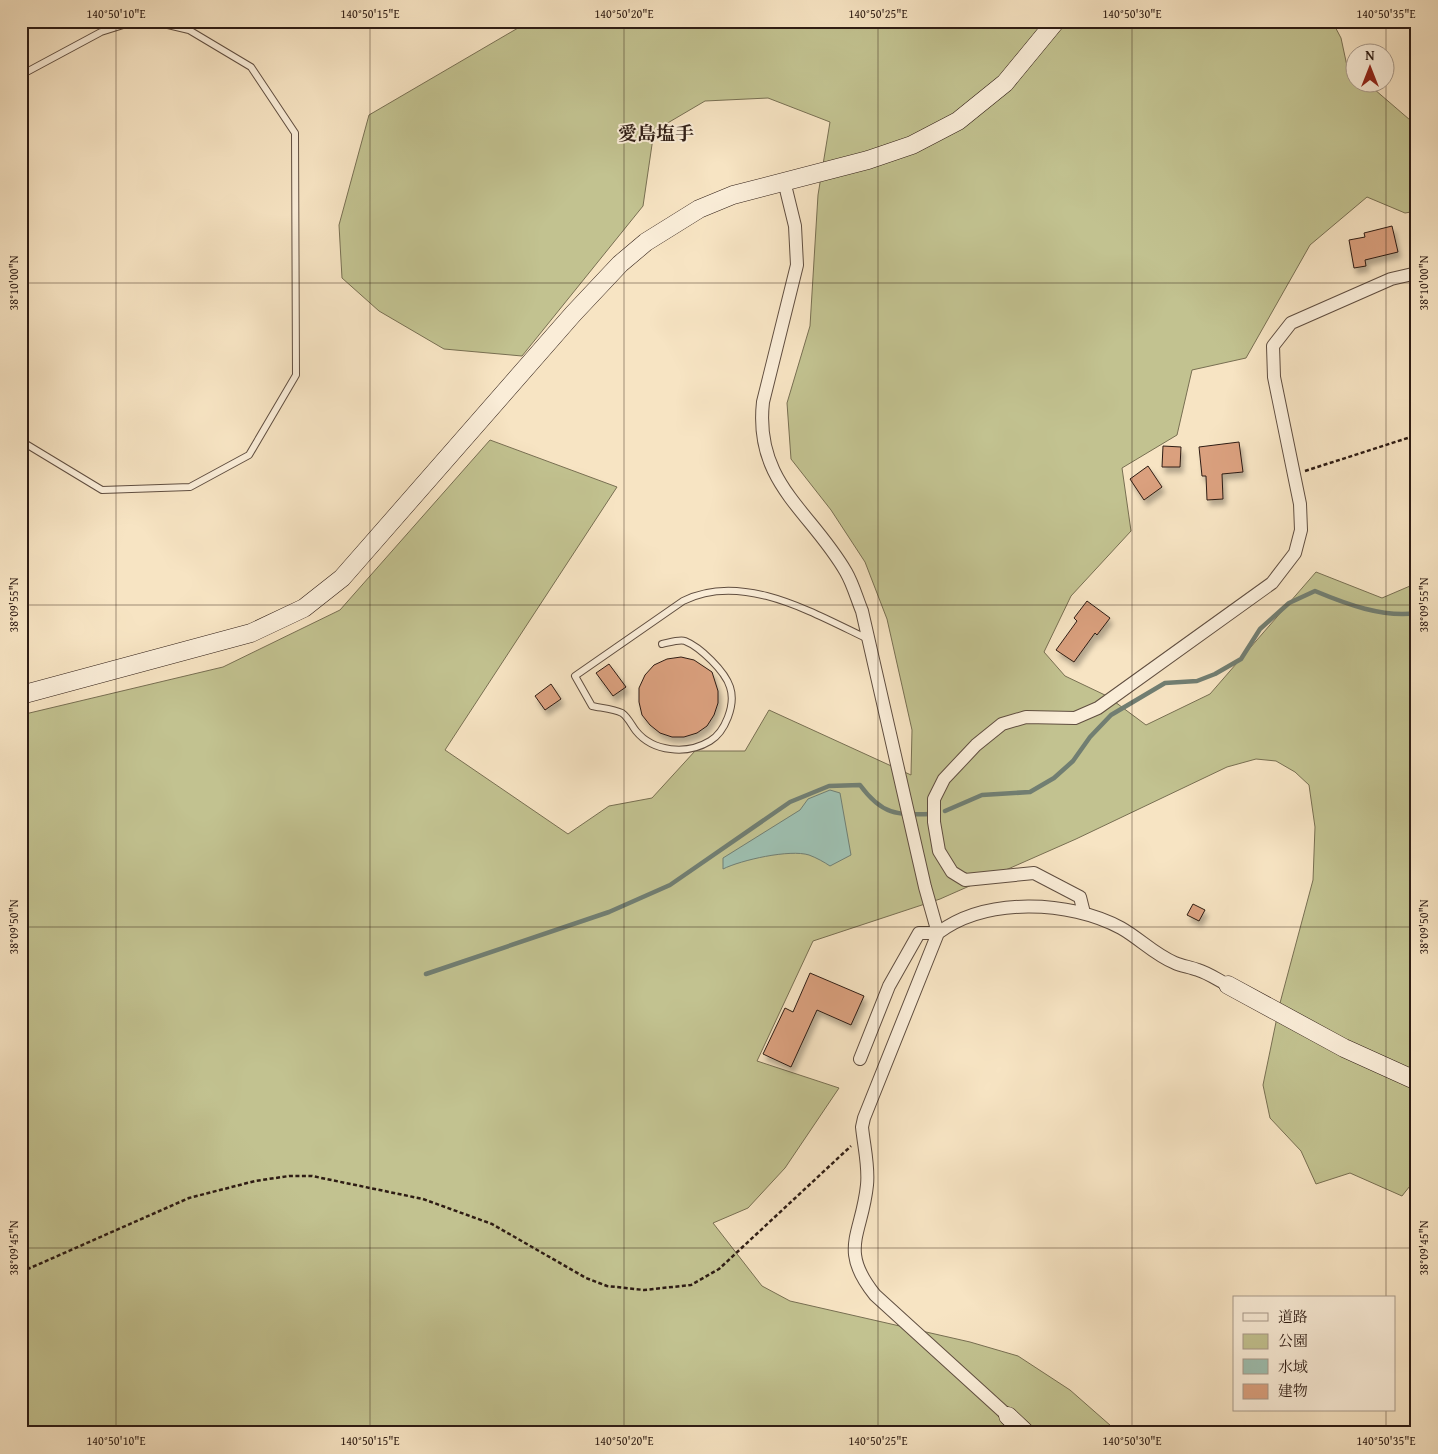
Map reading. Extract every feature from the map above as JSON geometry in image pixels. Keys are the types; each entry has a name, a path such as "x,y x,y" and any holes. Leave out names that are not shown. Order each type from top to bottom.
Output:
{"street":[{"path":"21,695 252,633 304,608 342,578 572,314 620,264 646,242 699,209 733,195 868,160 912,145 958,121 1005,83 1056,21"},
{"path":"784,181 796,226 798,245 797,265 763,402 761,418 765,448 770,465 786,492 847,573 862,611 925,887 938,933"},
{"path":"1084,913 1080,897 1034,872 965,880 952,872 939,851 934,822 934,799 944,779 976,745 1002,724 1026,717 1074,718 1098,708 1272,583 1296,553 1302,530 1300,504 1274,377 1273,346 1291,323 1391,279 1417,273"},
{"path":"1026,1433 897,1316 862,1278 856,1267 855,1240 867,1184 863,1134 864,1118 938,933 950,923 965,917 1030,905 1084,913 1121,928 1176,964 1200,970 1344,1048 1417,1081"},
{"path":"860,1059 889,986 919,932 938,933"}],"lane":[{"path":"21,76 101,32 136,21"},
{"path":"21,441 102,490 190,487 249,455 296,376 295,133 251,67 189,30 151,21"},
{"path":"662,644 683,641 702,651 730,687 729,715 722,730 710,741 677,750 660,748 647,742 622,713 592,706 575,676 697,593 733,588 757,594 810,611 870,640"}],"path":[{"path":"1294,474 1417,435"},
{"path":"21,1272 188,1198 255,1181 289,1176 312,1176 423,1199 492,1224 586,1278 607,1286 644,1290 691,1285 719,1269 748,1244 863,1134"}],"green space":[{"path":"530,21 1332,21 1341,38 1346,61 1346,92 1377,92 1417,126 1417,211 1405,213 1367,197 1310,245 1246,358 1192,370 1177,435 1122,468 1131,531 1071,596 1044,652 1065,676 1107,696 1146,725 1210,694 1316,572 1382,598 1417,583 1417,1177 1402,1196 1350,1173 1316,1184 1301,1151 1270,1118 1263,1085 1280,1003 1313,880 1315,827 1309,785 1295,772 1276,761 1256,759 1227,767 1076,839 940,899 813,941 757,1061 839,1088 785,1168 748,1208 713,1223 762,1286 790,1301 970,1342 1018,1356 1070,1390 1119,1433 21,1433 21,715 223,667 340,610 490,440 617,487 445,750 568,834 609,806 652,798 695,751 745,751 769,710 911,775 912,730 887,619 865,562 831,510 791,459 787,403 810,326 818,195 830,122 768,98 705,101 654,131 643,206 522,356 444,349 379,311 342,278 339,225 369,115"}],"water":[{"path":"830,790 840,793 851,855 830,866 809,855 778,854 753,859 723,869 723,858 800,810 808,799"}],"building":[{"path":"1392,226 1398,252 1365,260 1366,266 1354,268 1349,240 1365,237 1364,233"},
{"path":"1239,442 1243,472 1222,474 1223,499 1207,500 1206,476 1202,476 1199,447"},
{"path":"1163,446 1181,447 1180,467 1162,467"},
{"path":"1148,466 1162,487 1144,500 1130,479"},
{"path":"1087,601 1110,618 1097,635 1095,633 1074,662 1056,650 1077,621 1074,618"},
{"path":"681,657 694,660 712,672 718,691 718,703 714,715 707,726 697,733 684,737 672,737 660,733 642,715 639,702 639,688 645,675 654,665 667,659"},
{"path":"609,664 626,687 613,696 596,673"},
{"path":"551,684 561,699 545,710 535,696"},
{"path":"1193,904 1205,910 1199,921 1187,915"},
{"path":"810,973 864,996 851,1025 817,1010 791,1067 763,1054 785,1008 793,1012"}],"waterway":[{"path":"945,811 982,795 1030,792 1054,778 1073,761 1090,737 1111,715 1165,683 1197,681 1215,674 1241,659 1260,629 1289,603 1315,591 1339,601 1378,612 1391,614 1417,613"},
{"path":"426,974 609,912 670,885 790,802 829,786 860,785 883,808 899,813 932,814"}],"district":[{"name":"愛島塩手","path":"656,133"}]}
